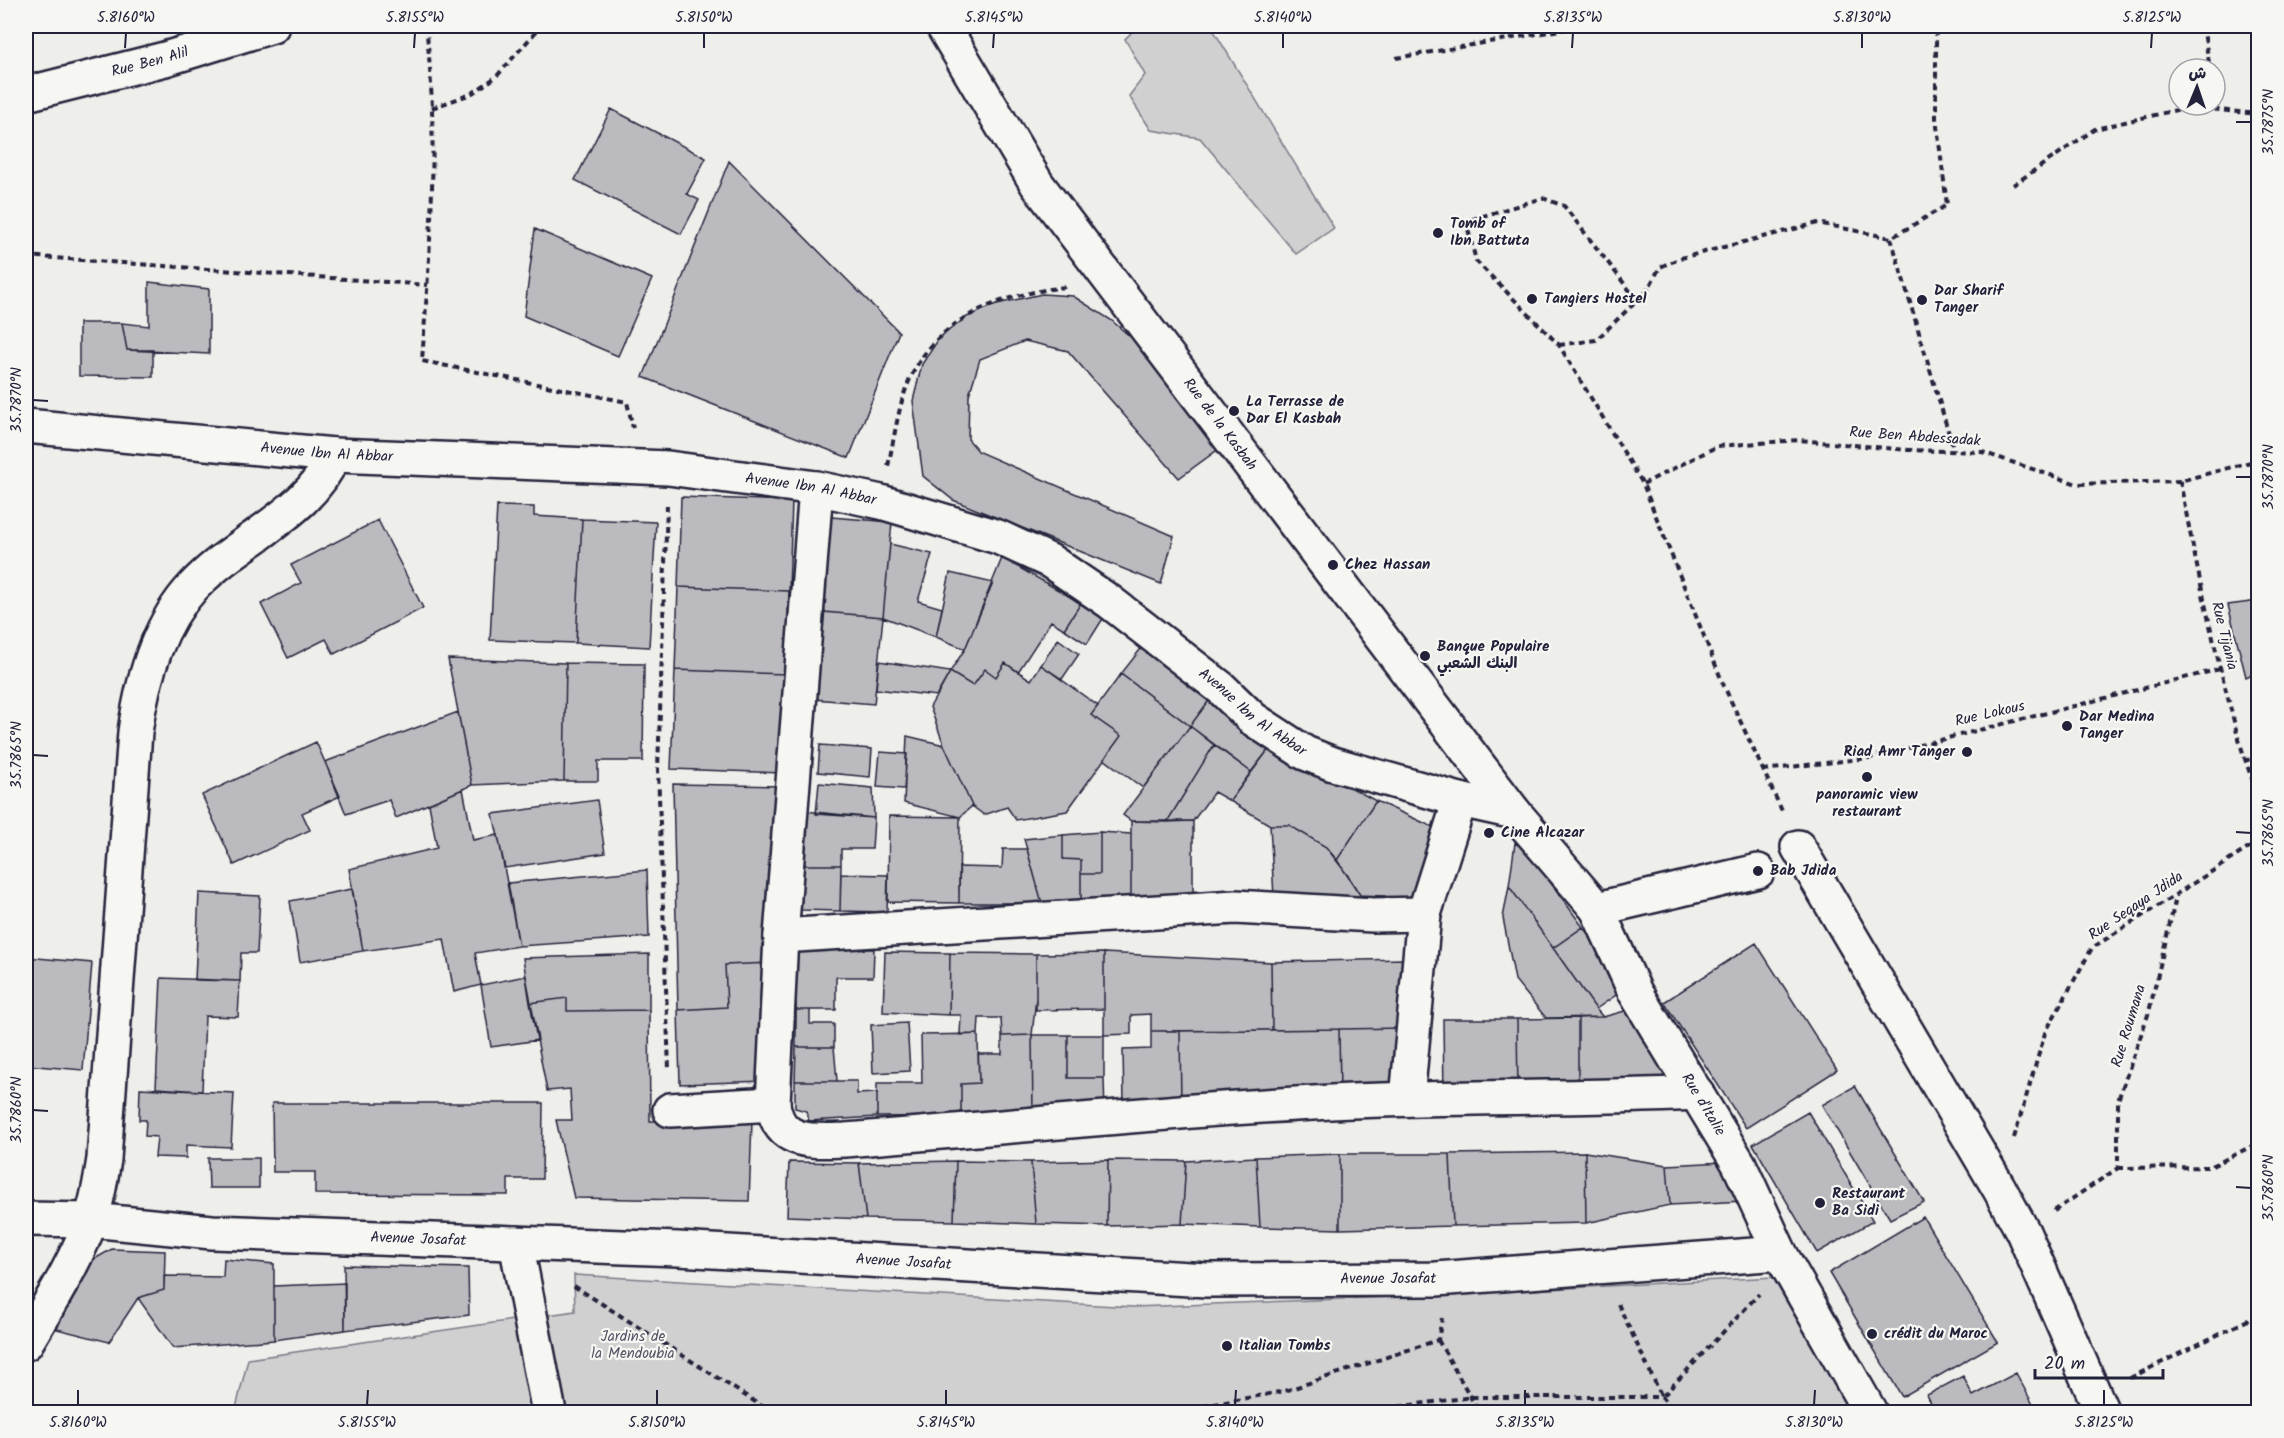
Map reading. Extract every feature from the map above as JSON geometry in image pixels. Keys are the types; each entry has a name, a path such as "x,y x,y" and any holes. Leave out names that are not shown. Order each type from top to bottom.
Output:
{"street":[{"name":"Rue Ben Alil","path":"26,94 165,59 272,26"},
{"name":"Rue de la Kasbah","path":"943,26 1037,184 1115,283 1514,812"},
{"name":"Avenue Ibn Al Abbar","path":"26,426 334,455 668,468 816,488 881,502 998,537 1050,561 1110,602 1212,681 1253,719 1305,753 1333,764 1460,800 1514,812"},
{"path":"26,1343 57,1289 91,1220 104,1159 135,732 144,687 163,630 192,588 208,572 304,500 324,476 334,455"},
{"path":"816,488 781,936 773,1104 784,1129 792,1136 822,1141 1080,1122 1239,1107 1407,1100 1618,1097 1697,1092"},
{"path":"1407,1100 1424,914 1460,800"},
{"name":"Rue d'Italie","path":"1514,812 1597,909 1635,992 1739,1164 1783,1259 1870,1413"},
{"path":"1798,847 2000,1188 2023,1233 2098,1404"},
{"path":"1597,909 1758,871"},
{"path":"781,936 1235,907 1373,915 1424,914"},
{"path":"670,1110 773,1104"},
{"name":"Avenue Josafat","path":"26,1219 91,1220 212,1232 690,1250 1138,1278 1436,1280 1601,1268 1783,1259"},
{"path":"516,1243 549,1413"}],"path":[{"path":"426,26 432,108 428,285 422,361 627,402"},
{"path":"432,108 471,93 496,77 541,26"},
{"path":"1396,58 1583,26"},
{"path":"1559,345 1596,340 1647,291 1660,267 1670,262 1818,223 1891,238 1947,206 1936,118 1936,26"},
{"path":"2203,26 2208,57"},
{"path":"2227,111 2259,114"},
{"path":"2013,185 2096,129 2167,112"},
{"path":"1637,300 1564,206 1543,198 1466,221 1476,261 1559,345 1643,484 1724,686 1798,847"},
{"path":"1891,238 1954,452"},
{"path":"26,256 428,285"},
{"path":"881,502 900,404 910,377 933,343 972,313 1005,298 1040,290 1115,283"},
{"name":"Rue Ben Abdessadak","path":"1643,484 1718,446 1799,440 1954,452 1982,452 2077,483 2180,481 2259,460"},
{"path":"668,468 658,769 670,1110"},
{"name":"Rue Tijania","path":"2180,481 2203,602 2244,761 2259,793"},
{"name":"Rue Lokous","path":"1763,770 1869,758 2220,669"},
{"path":"2244,761 2259,757"},
{"name":"Rue Seqaya Jdida","path":"2000,1188 2045,1033 2092,948 2259,842"},
{"name":"Rue Roumana","path":"2118,1168 2118,1100 2149,1012 2178,892"},
{"path":"2023,1233 2118,1168 2210,1167 2259,1143"},
{"path":"1357,1413 1472,1396 1662,1397 1783,1259"},
{"path":"1601,1268 1662,1397 1676,1413"},
{"path":"1436,1280 1443,1311 1438,1340 1472,1396 1479,1413"},
{"path":"567,1281 771,1413"},
{"path":"2098,1404 2259,1315"},
{"path":"1172,1413 1285,1391 1438,1340"}],"green space":[{"path":"1138,26 1211,26 1334,228 1296,254 1200,138 1151,130 1129,96 1145,75 1125,39"},
{"name":"Jardins de la Mendoubia","path":"574,1275 1133,1307 1419,1296 1775,1277 1849,1412 235,1412 248,1359 575,1311"}],"building":[{"path":"611,109 706,158 687,194 699,200 681,234 575,180"},
{"path":"729,161 899,332 849,458 643,377"},
{"path":"535,229 652,279 618,356 524,316"},
{"path":"149,282 209,289 209,354 127,350 122,323 149,326"},
{"path":"1042,294 1073,296 1111,320 1147,351 1220,448 1179,478 1068,351 1025,341 980,359 969,395 968,439 979,452 1174,536 1161,584 953,500 923,476 913,401 922,364 940,337 967,317 997,304"},
{"path":"79,323 122,323 127,350 153,350 153,377 79,376"},
{"path":"681,497 792,501 789,591 678,587"},
{"path":"497,506 534,507 534,516 582,519 576,643 490,640"},
{"path":"831,517 892,522 883,617 823,612"},
{"path":"582,519 656,522 649,647 576,643"},
{"path":"378,520 423,608 334,654 326,639 288,658 261,604 301,583 291,565"},
{"path":"890,544 932,554 918,601 942,608 936,637 883,617"},
{"path":"1002,558 1081,603 1064,629 1051,621 1018,672 1005,663 996,677 985,669 973,686 950,672 965,649"},
{"path":"950,573 993,583 965,649 936,637"},
{"path":"678,587 789,591 786,674 675,670"},
{"path":"2258,601 2258,672 2246,677 2228,605"},
{"path":"1081,603 1104,617 1087,644 1064,629"},
{"path":"823,612 883,617 874,704 814,699"},
{"path":"1058,639 1079,654 1062,679 1041,665"},
{"path":"1143,646 1211,698 1190,726 1121,674"},
{"path":"448,659 566,663 564,781 472,785"},
{"path":"879,661 950,672 937,696 876,689"},
{"path":"566,663 644,664 643,761 598,761 598,781 564,781"},
{"path":"1005,663 1031,680 1041,665 1098,706 1091,715 1121,736 1067,811 1016,820 1007,807 984,815 972,806 944,745 930,707 950,672 973,686 985,669 996,677"},
{"path":"675,670 786,674 783,773 671,769"},
{"path":"1121,674 1190,726 1143,788 1104,759 1121,736 1091,715"},
{"path":"1211,698 1272,745 1251,772 1190,726"},
{"path":"458,712 472,785 396,818 389,800 346,814 325,762"},
{"path":"1190,726 1214,745 1167,822 1131,821 1123,815"},
{"path":"907,736 944,745 972,806 960,817 904,803"},
{"path":"316,742 340,796 302,813 310,830 234,865 202,795"},
{"path":"820,745 872,749 870,777 818,772"},
{"path":"1214,745 1251,772 1230,801 1214,792 1193,821 1167,822"},
{"path":"1272,745 1376,801 1337,860 1326,847 1289,825 1270,825 1230,801"},
{"path":"880,752 907,754 904,789 877,787"},
{"path":"819,783 873,788 874,818 816,814"},
{"path":"673,784 779,786 772,963 725,965 727,1007 678,1010"},
{"path":"463,789 473,840 498,835 519,946 475,953 481,985 454,992 444,939 363,951 349,869 437,848 429,804"},
{"path":"597,800 605,853 505,868 493,814"},
{"path":"1376,801 1446,833 1418,912 1385,908 1385,896 1360,895 1337,860"},
{"path":"804,811 874,818 872,849 841,849 841,865 803,865"},
{"path":"889,816 960,817 959,903 888,902"},
{"path":"1131,821 1193,821 1193,905 1131,904"},
{"path":"1270,825 1289,825 1326,847 1360,895 1359,901 1274,897"},
{"path":"1100,832 1100,874 1081,874 1081,860 1063,859 1063,835"},
{"path":"1100,832 1131,834 1131,904 1081,904 1081,874 1100,874"},
{"path":"1063,835 1063,859 1081,860 1081,904 1042,903 1024,839"},
{"path":"1515,843 1526,849 1583,927 1553,948 1509,886"},
{"path":"1003,849 1027,849 1042,903 959,903 959,867 1002,868"},
{"path":"803,865 841,865 840,911 801,910"},
{"path":"647,870 649,937 519,946 508,883"},
{"path":"841,874 888,875 887,912 840,911"},
{"path":"1509,886 1603,1017 1546,1018 1515,980 1503,918"},
{"path":"352,889 363,951 300,962 290,901"},
{"path":"199,893 260,896 257,953 241,953 240,981 195,980"},
{"path":"1583,927 1626,988 1596,1009 1553,948"},
{"path":"1756,943 1837,1070 1746,1128 1664,1002"},
{"path":"796,948 874,949 873,977 836,977 836,1010 796,1010"},
{"path":"885,952 950,953 949,1015 883,1012"},
{"path":"950,953 1036,954 1036,998 1032,1035 1002,1036 1001,1018 979,1018 978,1034 960,1035 961,1015 949,1015"},
{"path":"1104,953 1104,1009 1036,1010 1036,954"},
{"path":"1104,953 1271,962 1272,1030 1151,1031 1151,1014 1131,1015 1131,1034 1104,1035"},
{"path":"649,954 649,1010 567,1011 567,998 530,1003 523,958"},
{"path":"26,957 92,963 83,1070 26,1065"},
{"path":"1404,959 1405,1028 1272,1030 1271,962"},
{"path":"772,963 766,1081 680,1084 678,1010 727,1007 725,965"},
{"path":"526,976 538,1040 491,1047 481,985"},
{"path":"161,978 240,981 238,1017 205,1016 202,1091 156,1088"},
{"path":"567,998 567,1011 649,1010 650,1121 752,1121 749,1201 574,1198 556,1120 572,1120 570,1089 547,1091 530,1003"},
{"path":"796,1010 810,1010 810,1024 834,1024 834,1047 796,1047"},
{"path":"1625,1011 1644,1013 1691,1092 1578,1097 1578,1018 1603,1017"},
{"path":"1578,1018 1578,1097 1518,1098 1517,1019"},
{"path":"1443,1019 1517,1019 1518,1098 1444,1098"},
{"path":"907,1023 910,1071 873,1073 871,1025"},
{"path":"1405,1028 1406,1090 1340,1091 1339,1029"},
{"path":"1339,1029 1340,1091 1181,1104 1180,1031"},
{"path":"1151,1031 1180,1031 1181,1104 1124,1104 1123,1050 1151,1049"},
{"path":"978,1034 979,1083 961,1084 961,1116 877,1117 877,1083 922,1083 921,1035"},
{"path":"1032,1035 1068,1035 1068,1078 1104,1078 1105,1114 1033,1114"},
{"path":"1032,1035 1033,1114 961,1116 961,1084 979,1083 978,1054 1002,1054 1002,1036"},
{"path":"1068,1035 1104,1035 1104,1078 1068,1078"},
{"path":"796,1047 834,1047 837,1081 795,1081"},
{"path":"795,1081 857,1081 857,1094 877,1093 877,1117 809,1121 806,1111 795,1108"},
{"path":"1855,1086 1924,1202 1890,1219 1822,1105"},
{"path":"140,1088 234,1093 231,1147 186,1145 186,1158 155,1157 157,1137 145,1136 146,1120 139,1120"},
{"path":"272,1103 543,1103 542,1179 508,1179 508,1195 315,1194 315,1172 273,1172"},
{"path":"1808,1112 1873,1221 1817,1253 1753,1144"},
{"path":"1585,1152 1667,1165 1670,1205 1586,1223"},
{"path":"1585,1152 1586,1223 1453,1226 1450,1154"},
{"path":"1340,1154 1450,1154 1453,1226 1340,1229"},
{"path":"1340,1154 1340,1229 1260,1227 1256,1157"},
{"path":"1256,1157 1260,1227 1182,1224 1186,1161"},
{"path":"208,1158 259,1158 259,1188 209,1188"},
{"path":"1108,1160 1107,1226 1036,1224 1031,1162"},
{"path":"1108,1160 1186,1161 1182,1224 1107,1226"},
{"path":"956,1161 954,1221 866,1219 859,1163"},
{"path":"956,1161 1031,1162 1036,1224 954,1221"},
{"path":"789,1162 859,1163 866,1219 787,1216"},
{"path":"1725,1162 1743,1201 1670,1205 1667,1165"},
{"path":"1923,1217 1998,1342 1902,1397 1829,1273"},
{"path":"112,1249 165,1251 164,1290 138,1298 109,1342 57,1329 84,1265"},
{"path":"224,1259 274,1264 274,1340 173,1348 138,1298 164,1290 164,1276 223,1277"},
{"path":"344,1265 468,1268 469,1315 345,1330"},
{"path":"345,1283 345,1330 274,1340 274,1286"},
{"path":"2016,1373 2037,1412 1936,1412 1927,1395 1963,1376 1973,1396"}],"place":[{"name":"Tomb of Ibn Battuta","path":"1438,233"},
{"name":"Tangiers Hostel","path":"1532,299"},
{"name":"Dar Sharif Tanger","path":"1922,300"},
{"name":"La Terrasse de Dar El Kasbah","path":"1234,411"},
{"name":"Chez Hassan","path":"1333,565"},
{"name":"Banque Populaire البنك الشعبي","path":"1425,656"},
{"name":"Dar Medina Tanger","path":"2067,726"},
{"name":"Riad Amr Tanger","path":"1967,752"},
{"name":"panoramic view restaurant","path":"1867,777"},
{"name":"Cine Alcazar","path":"1489,833"},
{"name":"Bab Jdida","path":"1758,871"},
{"name":"Restaurant Ba Sidi","path":"1820,1203"},
{"name":"crédit du Maroc","path":"1872,1334"},
{"name":"Italian Tombs","path":"1227,1346"}]}
